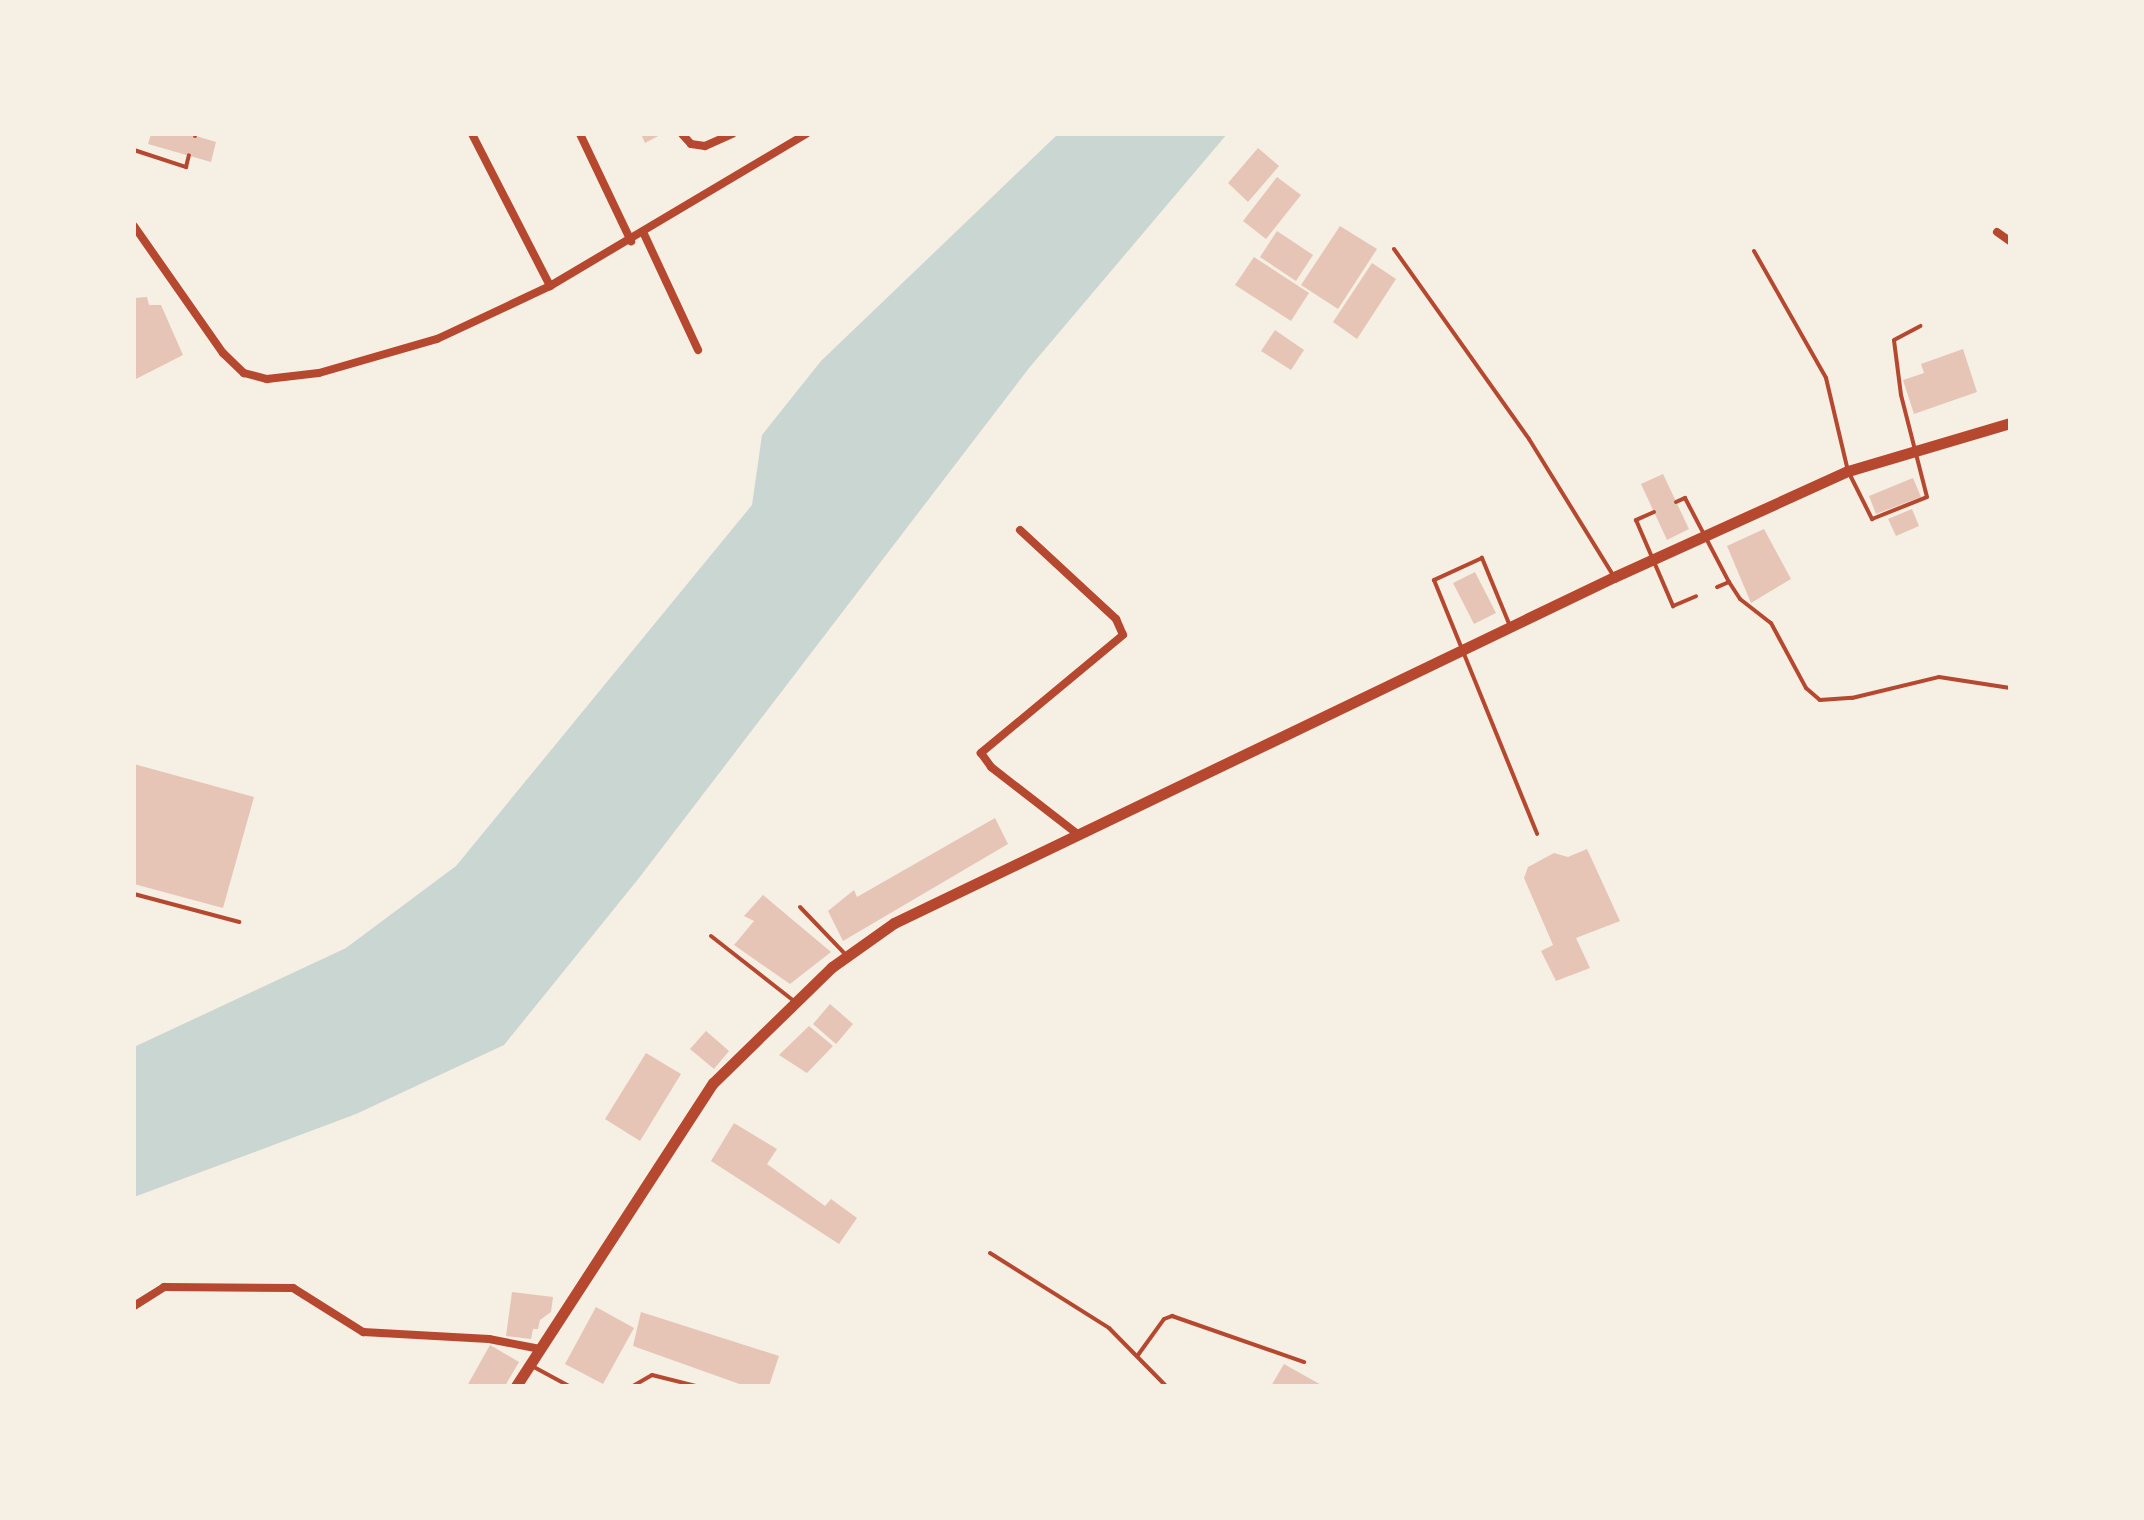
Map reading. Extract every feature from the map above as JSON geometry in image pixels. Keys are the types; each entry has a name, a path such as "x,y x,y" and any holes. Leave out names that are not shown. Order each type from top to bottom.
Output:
{"main road":[{"path":"516,1386 713,1083 794,1001 847,956 940,898 1653,559 1848,471 2010,423"}],"street":[{"path":"472,134 550,286"},
{"path":"580,134 631,241"},
{"path":"682,134 691,144 705,146 732,134"},
{"path":"134,226 223,353 244,373 267,379 319,373 437,339 550,286 644,234 806,134"},
{"path":"1997,232 2010,241"},
{"path":"644,234 698,350"},
{"path":"1020,530 1116,619 1123,635 981,753 991,767 1076,833"},
{"path":"134,1306 164,1287 293,1288 363,1332 489,1339 540,1349"}],"lane":[{"path":"134,150 186,167 189,155"},
{"path":"1394,249 1522,429 1614,577"},
{"path":"1754,251 1826,378 1848,471 1867,515 1878,519 1927,497 1894,340 1920,326"},
{"path":"1676,502 1685,498 1740,599 1771,623 1806,688 1820,700 1852,698 1939,677 2010,688"},
{"path":"1654,512 1636,520 1673,606 1696,596"},
{"path":"1511,628 1482,558 1434,580 1537,834"},
{"path":"1717,587 1729,582"},
{"path":"134,894 239,922"},
{"path":"800,907 847,956"},
{"path":"711,936 794,1001"},
{"path":"990,1253 1099,1322 1166,1386"},
{"path":"1137,1355 1159,1325 1172,1316 1304,1362"},
{"path":"529,1364 569,1386"},
{"path":"633,1386 652,1375 696,1386"}],"shaded area":[{"path":"1058,134 1227,134 1029,368 639,878 504,1045 356,1114 134,1197 134,1047 346,948 456,866 752,505 762,435 821,361"}],"building":[{"path":"151,134 189,134 216,142 211,162 148,144"},
{"path":"641,134 662,134 645,143"},
{"path":"1258,148 1279,166 1248,202 1228,183"},
{"path":"1277,177 1301,195 1266,239 1243,221"},
{"path":"1340,226 1377,249 1338,309 1301,285"},
{"path":"1277,231 1313,255 1296,281 1260,257"},
{"path":"1254,257 1309,293 1291,321 1235,285"},
{"path":"1372,263 1396,279 1357,339 1333,322"},
{"path":"147,297 149,305 161,305 183,355 134,380 134,298"},
{"path":"1275,330 1304,350 1291,370 1261,351"},
{"path":"1963,349 1977,392 1914,414 1903,380 1924,373 1921,364"},
{"path":"1663,474 1689,529 1667,540 1641,484"},
{"path":"1913,478 1921,497 1876,514 1869,496"},
{"path":"1912,509 1919,526 1896,536 1888,519"},
{"path":"1764,529 1791,579 1751,603 1727,546"},
{"path":"1475,572 1496,613 1474,624 1453,583"},
{"path":"134,764 254,797 223,908 134,884"},
{"path":"995,818 1008,844 843,941 828,911 854,890 857,897"},
{"path":"1587,849 1620,921 1576,938 1590,968 1556,981 1541,951 1553,945 1524,878 1528,867 1554,853 1568,857"},
{"path":"763,895 831,952 790,984 734,945 754,921 744,916"},
{"path":"830,1004 853,1024 836,1044 813,1024"},
{"path":"809,1026 833,1046 807,1073 779,1055"},
{"path":"706,1031 729,1051 714,1069 690,1049"},
{"path":"646,1053 681,1074 640,1141 605,1119"},
{"path":"734,1123 777,1149 767,1164 825,1206 831,1199 857,1218 839,1244 711,1161"},
{"path":"512,1292 553,1297 551,1312 540,1320 538,1329 533,1329 531,1339 506,1336"},
{"path":"596,1307 634,1328 603,1384 565,1364"},
{"path":"641,1312 779,1356 769,1386 745,1386 633,1346"},
{"path":"490,1345 519,1362 505,1386 467,1386"},
{"path":"1284,1364 1323,1386 1271,1386"}]}
